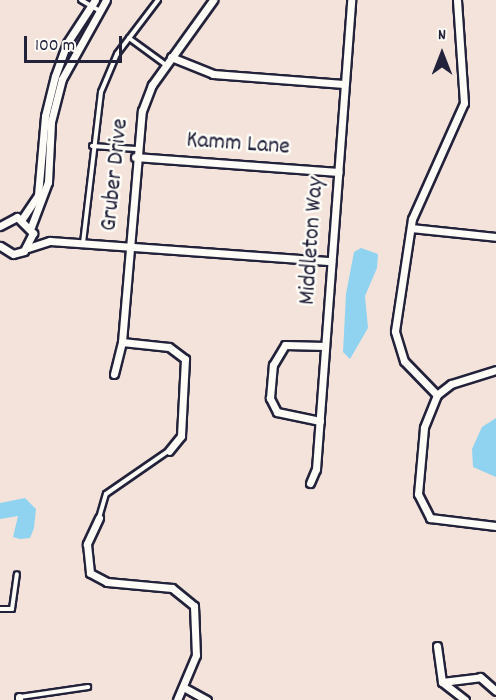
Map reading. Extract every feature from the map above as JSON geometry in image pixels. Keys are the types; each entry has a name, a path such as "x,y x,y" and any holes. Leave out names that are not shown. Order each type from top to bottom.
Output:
{"street":[{"path":"58,77 106,0"},
{"name":"Gruber Drive","path":"114,374 122,342 136,153 142,111 171,57 213,0"},
{"name":"Middleton Way","path":"310,483 320,421 351,0"},
{"path":"437,395 412,373 398,346 411,228 464,103 457,0"},
{"path":"22,219 38,195 58,77 93,3"},
{"path":"171,57 213,74 344,84"},
{"path":"28,248 31,227 44,198 46,147"},
{"name":"Kamm Lane","path":"136,153 338,172"},
{"path":"0,226 11,218 22,219 50,241"},
{"path":"411,228 496,237"},
{"path":"0,246 13,254 50,241 331,261"},
{"path":"122,342 169,347 185,359 181,436 169,451"},
{"path":"320,421 277,412 270,398 273,365 285,345 325,346"},
{"path":"496,370 451,384 437,395 424,428 419,504 440,521 496,526"},
{"path":"99,518 87,544 90,573 107,582 172,588 194,606 196,655 177,700"},
{"path":"437,646 442,682 465,700"},
{"path":"442,682 480,677 496,691"},
{"path":"184,688 207,700"}],"lane":[{"path":"81,0 93,3 98,10"},
{"path":"83,243 92,146 100,92 129,38 158,0"},
{"path":"129,38 166,65"},
{"path":"92,146 136,153"},
{"path":"99,518 106,494 169,451"},
{"path":"0,609 12,609 17,574"},
{"path":"19,699 88,687"}],"water":[{"path":"361,248 378,254 377,268 365,296 368,328 350,359 343,352 346,294 354,252"},
{"path":"496,418 496,477 473,467 472,449 482,427"},
{"path":"25,498 36,509 34,528 30,538 20,539 13,537 18,516 0,519 0,503"}]}
